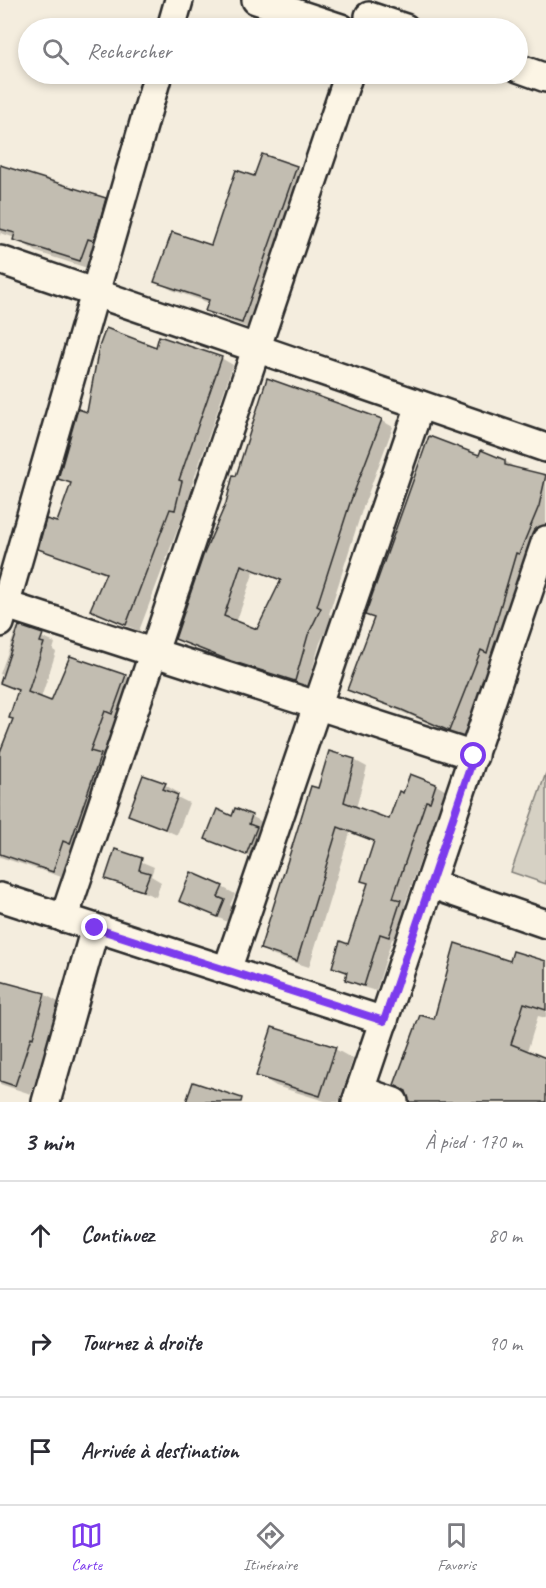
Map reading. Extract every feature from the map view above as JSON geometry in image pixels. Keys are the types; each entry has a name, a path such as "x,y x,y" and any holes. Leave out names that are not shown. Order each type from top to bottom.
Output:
{"street":[{"path":"174,18 179,0"},
{"path":"256,0 311,18"},
{"path":"528,72 546,78"},
{"path":"155,84 2,610 153,653 474,756"},
{"path":"64,918 346,84"},
{"path":"0,260 546,448"},
{"path":"227,970 420,405"},
{"path":"394,1102 358,1096 546,540"},
{"path":"430,884 546,924"},
{"path":"0,897 384,1021"},
{"path":"46,1102 95,928"}],"shaded area":[{"path":"546,773 546,884 511,872"}],"building":[{"path":"262,154 297,166 242,323 205,311 209,300 154,282 172,232 211,245 236,170 254,176"},
{"path":"0,165 106,198 94,241 88,239 80,261 13,240 15,233 0,229"},
{"path":"106,328 156,347 159,336 222,357 179,480 182,481 175,510 170,509 126,625 90,610 106,573 38,549 46,519 57,522 71,483 58,479 78,409 87,412 99,347"},
{"path":"267,378 382,419 350,503 317,606 321,608 308,635 295,681 231,661 175,639 203,556 226,503 233,475 236,476","holes":["241,565 281,580 257,629 224,616"]},
{"path":"429,436 479,455 481,450 505,460 505,465 546,475 539,506 519,554 516,553 487,653 481,650 449,731 402,710 347,690 374,618 365,615"},
{"path":"19,626 43,634 40,642 44,643 28,692 51,701 70,656 126,675 112,714 105,711 90,751 101,754 70,844 63,841 53,872 0,854 0,752 13,719 9,718 18,690 0,683"},
{"path":"329,751 355,759 344,802 389,819 399,791 403,793 410,774 436,784 430,802 426,801 393,898 401,900 389,937 380,934 364,986 345,980 347,972 332,967 340,941 348,944 368,883 361,881 374,841 338,827 297,961 260,949 311,786 318,788"},
{"path":"143,775 166,783 163,789 178,795 165,829 128,815"},
{"path":"235,808 252,815 249,824 257,827 246,855 205,839 217,809 232,816"},
{"path":"115,849 142,858 139,870 150,873 143,891 105,879"},
{"path":"191,872 223,886 218,897 225,900 218,917 179,901"},
{"path":"455,943 510,961 513,951 546,961 546,1010 524,1003 511,1044 546,1058 546,1102 409,1102 406,1091 394,1085 420,1015 434,1019"},
{"path":"0,981 45,993 33,1038 31,1037 15,1086 0,1081"},
{"path":"272,1027 336,1047 320,1096 256,1076"},
{"path":"193,1082 242,1098 241,1102 186,1102"}],"route":[{"path":"95,928 384,1021 474,756"}]}
